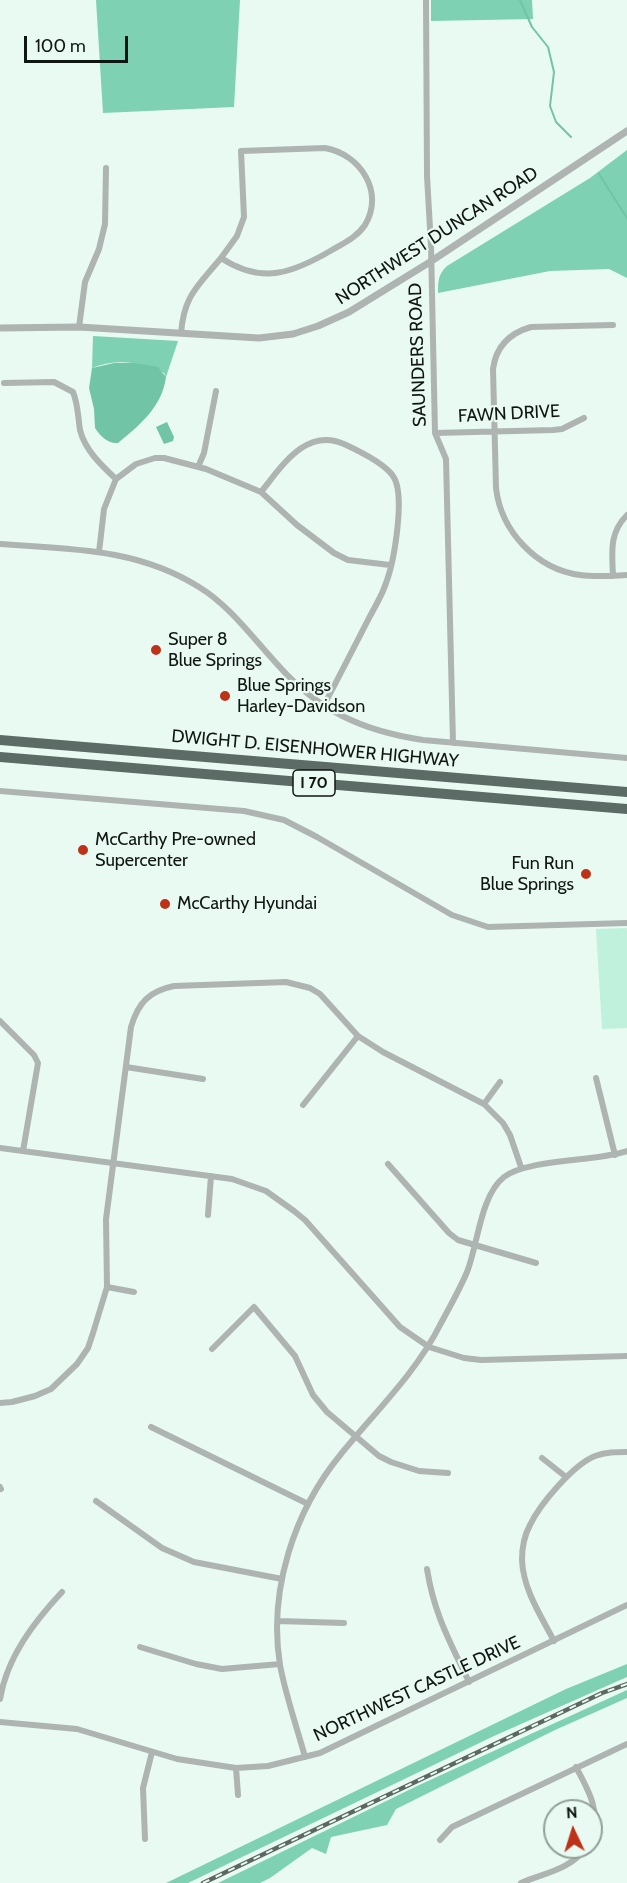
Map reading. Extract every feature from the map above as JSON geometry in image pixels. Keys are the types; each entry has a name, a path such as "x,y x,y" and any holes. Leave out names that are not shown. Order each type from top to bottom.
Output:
{"highway":[{"name":"DWIGHT D. EISENHOWER HIGHWAY","path":"0,740 627,792"},
{"name":"DWIGHT D. EISENHOWER HIGHWAY","path":"0,757 627,809"}],"street":[{"name":"SAUNDERS ROAD","path":"426,0 427,176 431,246 435,433 446,459 453,743"},
{"name":"NORTHWEST DUNCAN ROAD","path":"0,328 79,327 240,338 279,337 293,334 349,312 430,262 627,131"},
{"path":"181,333 186,302 237,236 244,217 241,152 326,148 346,154 362,170 368,181 371,202 365,224 350,239 312,262 278,273 254,274 221,258"},
{"path":"79,327 85,282 99,249 105,225 106,168"},
{"path":"613,325 531,327 520,330 505,341 494,360 494,431 498,500 515,536 540,559 578,575 627,575"},
{"path":"4,383 54,382 73,392 77,402 84,443 98,462 116,479"},
{"path":"198,467 204,453 216,391"},
{"name":"FAWN DRIVE","path":"435,433 562,429 584,418"},
{"path":"261,492 287,459 309,443 324,438 355,449 395,478 400,503 386,583 324,705"},
{"path":"99,552 104,509 116,479 136,464 155,458 172,459 198,467 261,492 297,525 334,553 348,560 390,565"},
{"path":"613,576 613,538 627,515"},
{"path":"0,543 99,552 144,561 166,569 201,588 242,624 293,681 324,705 367,728 394,736 453,743 627,758"},
{"path":"0,791 244,811 284,820 452,915 488,927 627,923"},
{"path":"0,1403 35,1396 51,1389 70,1372 88,1348 107,1287 106,1219 131,1027 139,1006 153,993 174,986 286,982 320,994 358,1036 383,1052 484,1104 503,1123 510,1135 521,1167"},
{"path":"0,1021 34,1055 38,1063 23,1152"},
{"path":"303,1105 358,1036"},
{"path":"126,1068 203,1079"},
{"path":"596,1078 615,1155"},
{"path":"484,1104 500,1082"},
{"path":"0,1149 211,1176 249,1184 266,1191 305,1220 400,1327 429,1347 464,1358 481,1360 627,1356"},
{"path":"305,1757 288,1701 280,1664 278,1621 282,1579 293,1538 308,1504 323,1477 429,1347 462,1283 494,1186 503,1177 521,1167 596,1159 627,1151"},
{"path":"388,1164 449,1233 458,1240 536,1263"},
{"path":"208,1215 211,1176"},
{"path":"107,1287 134,1292"},
{"path":"212,1350 254,1307 295,1356 313,1395 320,1404 355,1436 379,1456 391,1462 419,1471 448,1473"},
{"path":"152,1426 308,1504"},
{"path":"554,1641 527,1586 522,1562 523,1548 530,1525 536,1514 566,1478 584,1462 596,1456 627,1452"},
{"path":"542,1458 566,1478"},
{"path":"96,1501 162,1548 194,1562 282,1579"},
{"path":"427,1569 438,1617 469,1682"},
{"path":"0,1699 5,1678 19,1647 62,1592"},
{"name":"NORTHWEST CASTLE DRIVE","path":"0,1722 78,1729 193,1763 236,1768 268,1766 320,1753 627,1605"},
{"path":"278,1621 344,1623"},
{"path":"140,1647 196,1664 222,1669 280,1664"},
{"path":"440,1840 452,1827 627,1744"},
{"path":"145,1839 142,1788 152,1752"},
{"path":"576,1767 592,1799"},
{"path":"236,1768 238,1795"},
{"path":"521,1883 564,1867 575,1859"}],"shaded area":[{"path":"96,0 240,0 234,107 103,113"},
{"path":"431,0 532,0 533,19 431,21"},
{"path":"627,150 627,278 609,269 550,271 438,293 440,275 447,266 590,178"},
{"path":"93,336 178,341 166,377 164,373 156,369 138,364 120,362 92,368"},
{"path":"114,363 135,363 158,367 166,377 164,388 155,406 142,422 118,443 105,439 95,428 94,409 89,388 92,368"},
{"path":"167,422 174,437 173,441 164,444 156,427"},
{"path":"627,928 627,1028 602,1029 596,929"},
{"path":"627,1664 627,1677 494,1736 188,1883 166,1883 566,1689"},
{"path":"627,1690 627,1698 555,1730 396,1809 387,1825 331,1837 326,1854 312,1848 260,1883 218,1883 417,1786"}],"waterway":[{"path":"520,0 532,27 548,47 554,72 550,106 556,122 571,137"},
{"path":"599,174 627,218"}],"railway":[{"path":"203,1883 602,1693 627,1684"}],"place":[{"name":"Super 8 Blue Springs","path":"156,650"},
{"name":"Blue Springs Harley-Davidson","path":"225,696"},
{"name":"McCarthy Pre-owned Supercenter","path":"83,850"},
{"name":"Fun Run Blue Springs","path":"586,874"},
{"name":"McCarthy Hyundai","path":"165,904"}]}
